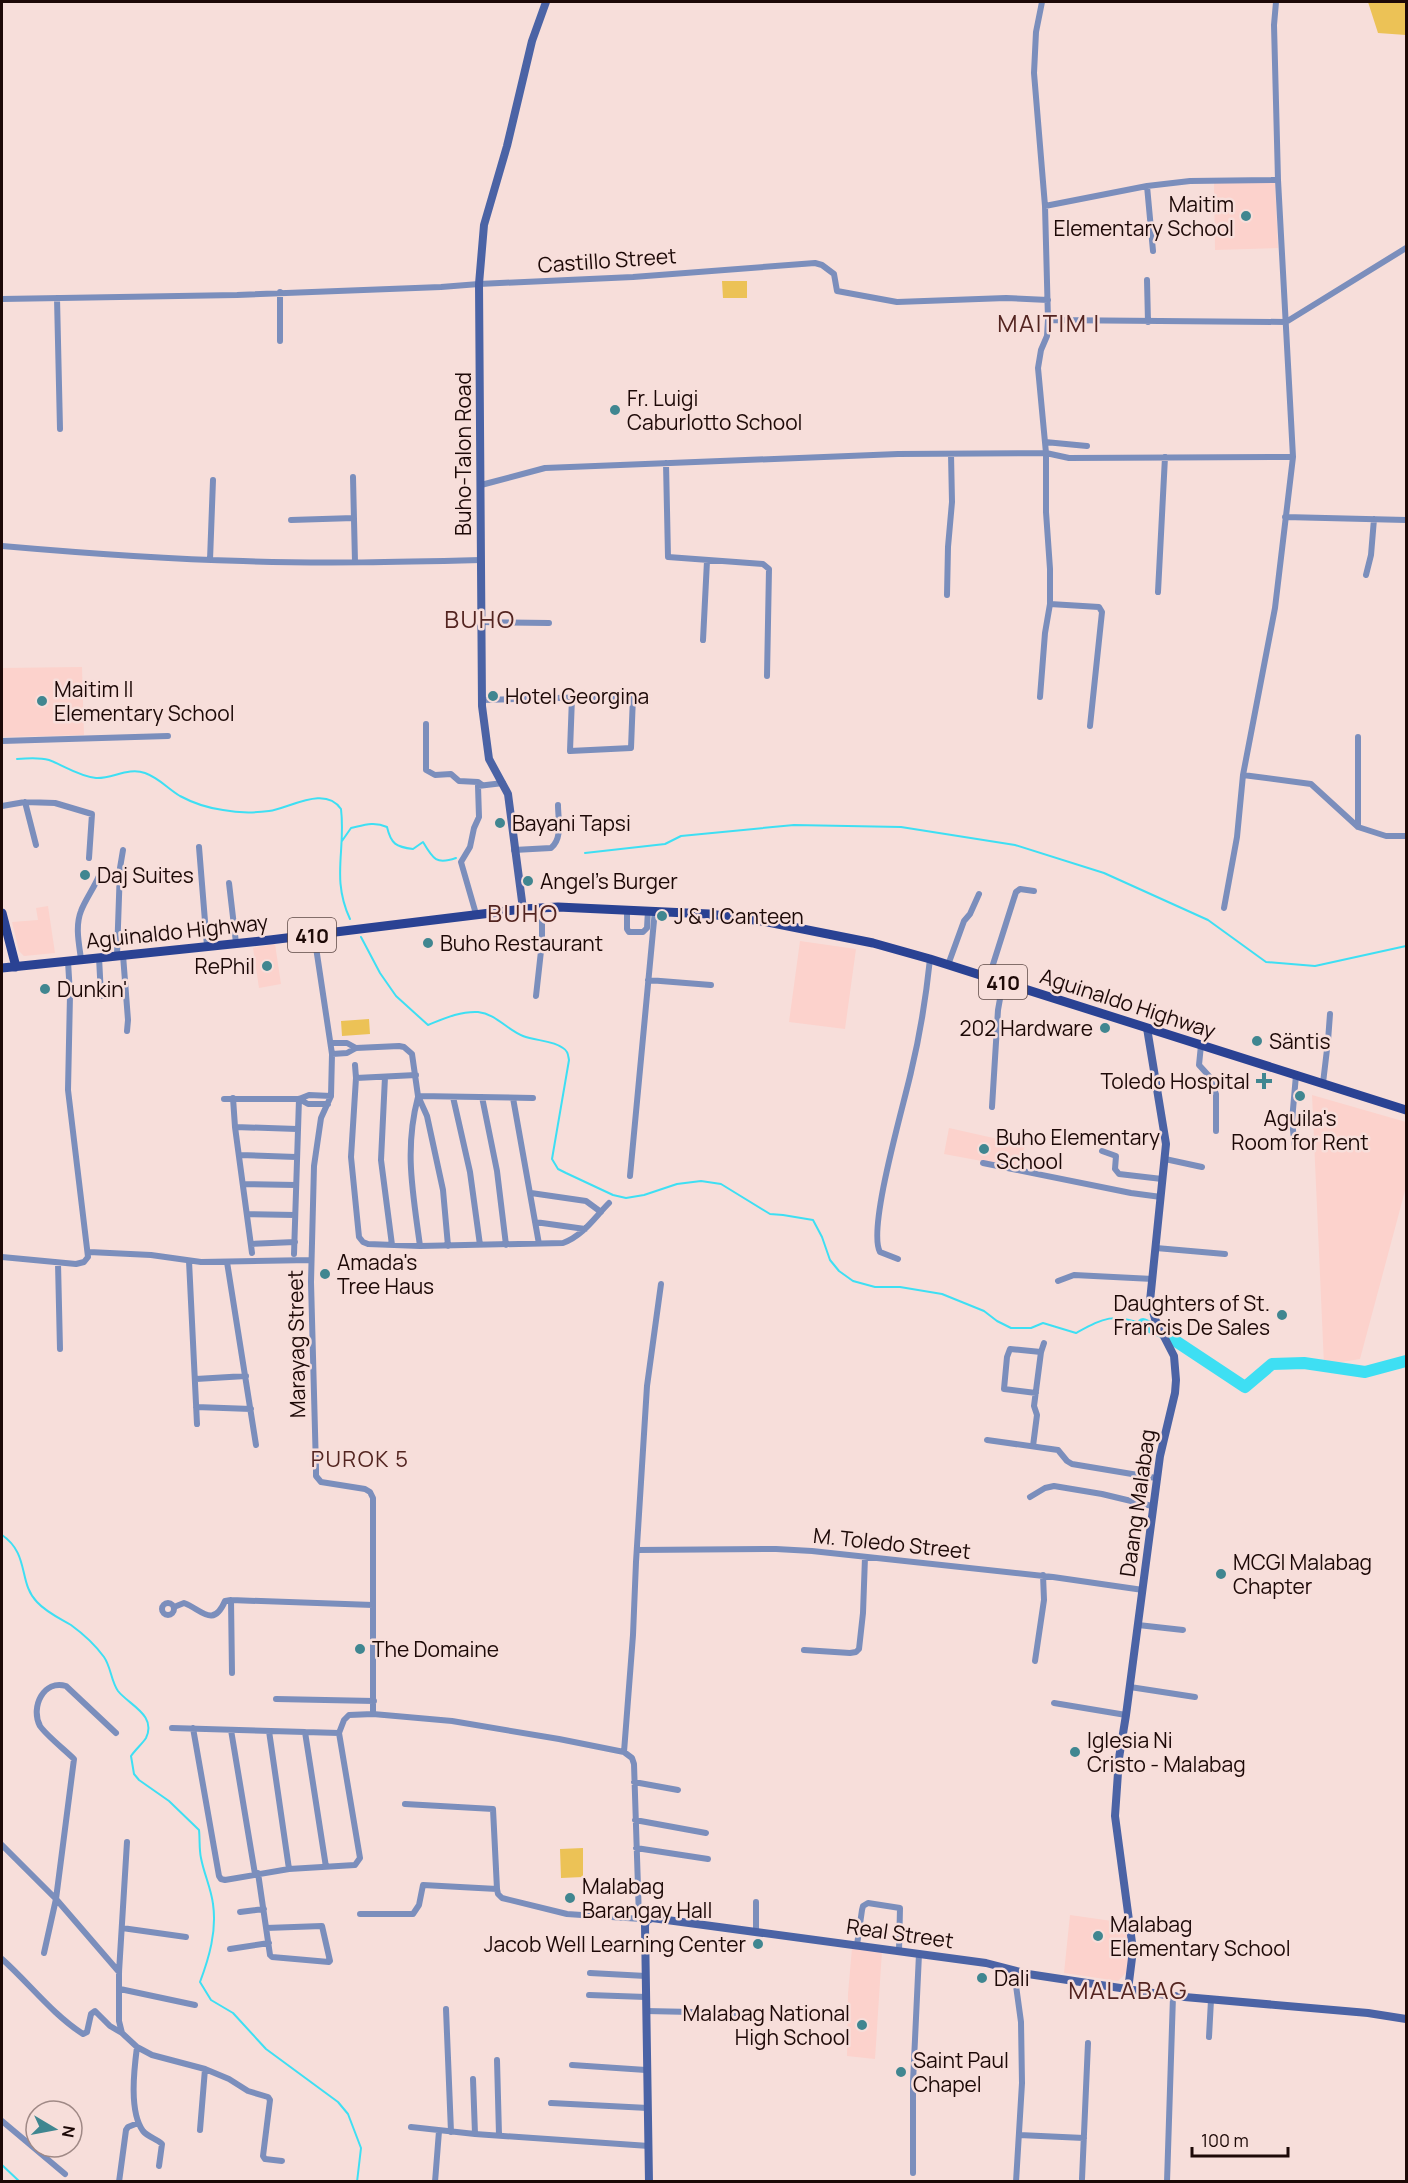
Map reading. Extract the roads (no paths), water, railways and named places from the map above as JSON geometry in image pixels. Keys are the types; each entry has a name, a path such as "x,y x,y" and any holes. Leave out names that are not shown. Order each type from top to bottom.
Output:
{"main road":[{"name":"Aguinaldo Highway","path":"427,922 476,914 558,907 651,910 762,921 873,943 930,959 1407,1110"},
{"name":"Aguinaldo Highway","path":"2,968 427,922 588,909"},
{"path":"2,913 16,967"},
{"path":"2,945 5,925"}],"street":[{"name":"Buho-Talon Road","path":"523,909 508,794 489,759 482,700 479,284 484,225 507,146 532,41 546,2"},
{"path":"1040,697 1045,633 1050,604 1046,453 1038,368 1041,350 1047,336 1048,300 1045,206 1034,73 1036,32 1042,2"},
{"path":"1224,908 1237,837 1243,775 1275,608 1293,457 1278,180 1274,25 1276,2"},
{"path":"1045,206 1147,186 1190,181 1278,180"},
{"path":"1147,186 1153,251"},
{"path":"1048,320 1286,322 1407,249"},
{"name":"Castillo Street","path":"2,299 441,287 633,277 814,263 822,265 834,274 837,291 897,302 1006,298 1048,300"},
{"path":"1147,280 1148,322"},
{"path":"280,292 280,341"},
{"path":"57,298 60,429"},
{"path":"1045,442 1087,446"},
{"path":"482,485 545,468 666,463 1046,453 1069,458 1293,457"},
{"path":"947,595 952,502 951,454"},
{"path":"1158,591 1165,457"},
{"path":"666,463 668,557 763,564 769,569 767,676"},
{"path":"353,477 355,562"},
{"path":"210,560 213,480"},
{"path":"1286,517 1407,520"},
{"path":"291,520 354,518"},
{"path":"1366,575 1371,555 1374,519"},
{"path":"2,546 210,560 355,562 481,560"},
{"path":"702,640 706,561"},
{"path":"1050,604 1099,607 1102,612 1090,726"},
{"path":"481,622 549,623"},
{"path":"482,700 572,697 633,696 631,748 570,751 572,697"},
{"path":"426,724 426,770 435,775 452,774 459,781 478,782 482,785"},
{"path":"2,741 168,736"},
{"path":"1358,737 1358,827"},
{"path":"1243,775 1311,784 1358,827 1386,836 1407,836"},
{"path":"476,914 461,862 470,848 479,817 478,786 503,783"},
{"path":"25,802 36,845"},
{"path":"2,806 25,802 55,803 92,814 89,858"},
{"path":"514,850 551,848 555,845 559,831 558,805"},
{"path":"199,847 207,946"},
{"path":"123,850 120,868 120,955 128,1020 127,1031"},
{"path":"81,959 78,939 81,910 99,876"},
{"path":"229,883 236,944"},
{"path":"989,977 1016,892 1020,889 1034,891"},
{"path":"948,965 964,921 970,914 979,894"},
{"path":"627,910 627,929 629,932 639,932 647,928 651,910"},
{"path":"630,1176 648,980 651,910"},
{"path":"536,996 542,942 542,914"},
{"name":"Marayag Street","path":"314,934 332,1053 331,1096 321,1118 315,1150 311,1260 316,1476 321,1482 328,1484 365,1489 373,1498 373,1714"},
{"path":"99,957 101,996"},
{"path":"898,1259 880,1252 877,1238 886,1173 912,1072 927,990 930,959"},
{"path":"2,1257 76,1264 84,1262 88,1252 68,1090 70,995 68,961"},
{"path":"648,980 711,985"},
{"path":"992,1107 998,1010 1003,982"},
{"path":"1323,1083 1330,1014"},
{"name":"Daang Malabag","path":"1128,1990 1133,1950 1115,1816 1119,1758 1156,1478 1175,1386 1174,1356 1152,1310 1150,1300 1166,1159 1164,1128 1147,1028"},
{"path":"331,1043 347,1043 356,1048"},
{"path":"1201,1045 1199,1065 1209,1076 1217,1100 1216,1131"},
{"path":"332,1053 347,1053 356,1048 404,1047 412,1054 418,1096 427,1116 443,1190 447,1246"},
{"path":"355,1065 351,1157 359,1237 363,1242 420,1246 563,1243 585,1229 609,1203"},
{"path":"356,1078 416,1075"},
{"path":"1295,1148 1292,1114 1296,1075"},
{"path":"384,1077 381,1160 392,1245"},
{"path":"224,1099 299,1099 309,1095 331,1096"},
{"path":"418,1096 533,1098"},
{"path":"418,1096 413,1116 409,1161 420,1246"},
{"path":"453,1097 470,1172 480,1245"},
{"path":"482,1097 497,1171 506,1245"},
{"path":"233,1098 252,1253"},
{"path":"513,1098 539,1244"},
{"path":"299,1099 308,1104 328,1104"},
{"path":"294,1254 299,1099"},
{"path":"235,1127 297,1129"},
{"path":"1102,1151 1116,1156 1115,1169 1119,1174 1162,1179"},
{"path":"239,1155 296,1157"},
{"path":"1166,1159 1202,1167"},
{"path":"983,1163 1161,1197"},
{"path":"243,1184 296,1185"},
{"path":"531,1193 586,1201 601,1212"},
{"path":"247,1214 295,1215"},
{"path":"535,1222 585,1229"},
{"path":"251,1244 295,1242"},
{"path":"1156,1248 1225,1254"},
{"path":"88,1252 151,1255 189,1262 311,1260"},
{"path":"189,1262 197,1424"},
{"path":"58,1263 60,1349"},
{"path":"227,1263 256,1445"},
{"path":"1058,1281 1065,1276 1074,1275 1152,1279"},
{"path":"624,1752 633,1646 647,1386 661,1284"},
{"path":"1033,1446 1036,1419 1034,1406 1044,1343"},
{"path":"1036,1393 1004,1389 1007,1357 1010,1349 1041,1352"},
{"path":"196,1379 246,1376"},
{"path":"196,1407 251,1409"},
{"path":"987,1440 1058,1450 1072,1464 1156,1478"},
{"path":"1030,1497 1045,1488 1054,1486 1152,1506"},
{"name":"M. Toledo Street","path":"637,1550 776,1549 1043,1575 1143,1590"},
{"path":"804,1650 850,1653 859,1649 865,1557"},
{"path":"1035,1660 1044,1600 1043,1575"},
{"path":"231,1600 232,1673"},
{"path":"174,1607 184,1603 194,1606 201,1614 212,1615 218,1613 225,1601 231,1600 373,1605"},
{"path":"1138,1625 1183,1630"},
{"path":"44,1953 56,1899 74,1759 40,1726 39,1700 44,1690 53,1685 66,1686 116,1733"},
{"path":"1130,1687 1195,1697"},
{"path":"276,1699 374,1701"},
{"path":"1054,1703 1126,1715"},
{"path":"193,1728 219,1876 225,1880 289,1869 356,1865 360,1858 339,1732 349,1715 373,1714 472,1725 624,1752 632,1758 646,1976 649,2181"},
{"path":"172,1728 339,1732"},
{"path":"231,1730 241,1801 264,1909 266,1928 270,1954 276,1958 329,1962 331,1959 322,1926 266,1928"},
{"path":"269,1731 289,1869"},
{"path":"305,1732 326,1867"},
{"path":"634,1782 678,1790"},
{"path":"405,1804 493,1809 497,1889 502,1898 567,1914 642,1920"},
{"path":"635,1820 706,1833"},
{"path":"122,2033 119,2021 119,1971 127,1842"},
{"path":"2,1848 56,1899 119,1971"},
{"path":"636,1848 708,1859"},
{"path":"360,1914 413,1914 419,1905 423,1885 497,1889"},
{"path":"756,1902 756,1932"},
{"path":"858,1945 862,1910 868,1902 900,1908 899,1951"},
{"path":"240,1912 264,1909"},
{"name":"Real Street","path":"642,1920 657,1919 986,1963 1014,1971 1173,1996 1368,2013 1407,2019"},
{"path":"122,1928 186,1937"},
{"path":"230,1949 268,1942"},
{"path":"913,2173 913,2082 919,1954"},
{"path":"2,1959 28,1982 47,2004 83,2034 87,2032 91,2014 95,2011 137,2047 167,2060 205,2069 229,2079 248,2091 268,2097 270,2100 263,2156 266,2159 282,2161"},
{"path":"1014,1971 1021,2022 1022,2083 1017,2181"},
{"path":"590,1973 646,1976"},
{"path":"120,1989 195,2005"},
{"path":"589,1995 646,1997"},
{"path":"1167,2181 1173,1996"},
{"path":"1209,2037 1211,2000"},
{"path":"446,2009 451,2132"},
{"path":"646,2011 739,2013"},
{"path":"1082,2179 1088,2043"},
{"path":"137,2047 134,2085 138,2123 144,2133 162,2144 159,2166"},
{"path":"497,2060 499,2135"},
{"path":"572,2065 646,2070"},
{"path":"200,2130 205,2069"},
{"path":"473,2079 475,2134"},
{"path":"551,2103 648,2108"},
{"path":"2,2121 65,2174"},
{"path":"119,2181 126,2130 138,2123"},
{"path":"411,2127 475,2134 649,2146"},
{"path":"435,2181 439,2131"},
{"path":"1019,2135 1084,2138"}],"waterway":[{"path":"17,759 45,759 77,773 96,778 132,771 145,773 190,801 206,807 229,811 269,811 317,798 334,802 341,809 341,890 350,919"},
{"path":"342,841 351,828 378,824 387,827 390,837 398,846 413,849 423,842 436,859 444,861 456,858"},
{"path":"585,853 665,844 681,836 794,825 901,827 1015,845 1104,873 1208,920 1266,962 1315,966 1406,946"},
{"path":"361,937 380,973 396,996 428,1025 458,1014 484,1013 523,1036 554,1043 566,1050 569,1060 552,1159 558,1169 566,1173 613,1195 626,1198 644,1195 677,1184 701,1181 721,1184 770,1214 813,1220 830,1260 839,1271 853,1281 875,1287 900,1287 942,1294 984,1311 1011,1328 1031,1328 1043,1323 1076,1333 1108,1319 1116,1318 1143,1324"},
{"path":"1143,1324 1162,1332 1245,1387 1272,1364 1304,1363 1365,1372 1406,1361"},
{"path":"2,1535 17,1551 27,1586 37,1602 71,1625 93,1644 106,1661 118,1691 145,1717 148,1723 146,1738 131,1756 134,1774 169,1801 199,1830 200,1855 214,1914 211,1944 200,1982 211,2000 233,2013 266,2049 338,2102 348,2114 361,2148 357,2182"},
{"path":"2,2165 20,2182"}],"place":[{"name":"Maitim Elementary School","path":"1246,216"},
{"name":"Fr. Luigi Caburlotto School","path":"615,410"},
{"name":"Hotel Georgina","path":"493,696"},
{"name":"Maitim II Elementary School","path":"42,701"},
{"name":"Bayani Tapsi","path":"500,823"},
{"name":"Daj Suites","path":"85,875"},
{"name":"Angel's Burger","path":"528,881"},
{"name":"J & J Canteen","path":"662,916"},
{"name":"Buho Restaurant","path":"428,943"},
{"name":"RePhil","path":"267,966"},
{"name":"Dunkin'","path":"45,989"},
{"name":"202 Hardware","path":"1105,1028"},
{"name":"Säntis","path":"1257,1041"},
{"name":"Toledo Hospital","path":"1264,1081"},
{"name":"Aguila's Room for Rent","path":"1300,1096"},
{"name":"Buho Elementary School","path":"984,1149"},
{"name":"Amada's Tree Haus","path":"325,1274"},
{"name":"Daughters of St. Francis De Sales","path":"1282,1315"},
{"name":"MCGI Malabag Chapter","path":"1221,1574"},
{"name":"The Domaine","path":"360,1649"},
{"name":"Iglesia Ni Cristo - Malabag","path":"1075,1752"},
{"name":"Malabag Barangay Hall","path":"570,1898"},
{"name":"Malabag Elementary School","path":"1098,1936"},
{"name":"Jacob Well Learning Center","path":"758,1944"},
{"name":"Dali","path":"982,1978"},
{"name":"Malabag National High School","path":"862,2025"},
{"name":"Saint Paul Chapel","path":"901,2072"}],"district":[{"name":"MAITIM I","path":"1049,322"},
{"name":"BUHO","path":"480,618"},
{"name":"BUHO","path":"523,912"},
{"name":"PUROK 5","path":"360,1459"},
{"name":"MALABAG","path":"1128,1989"}]}
